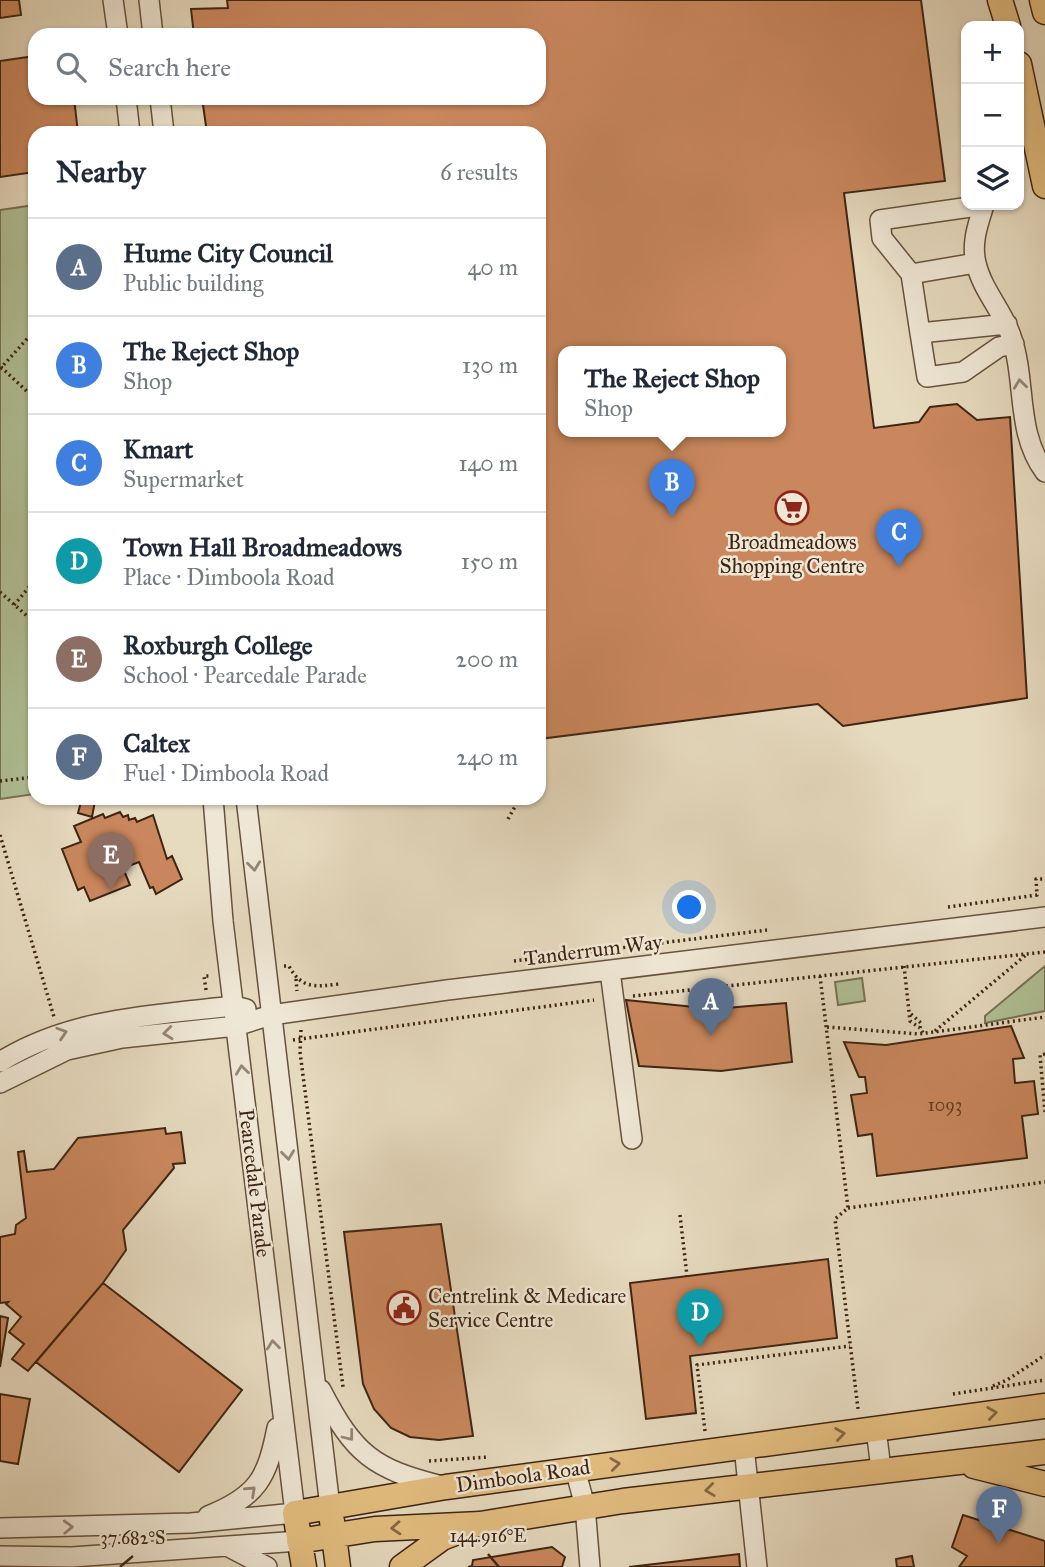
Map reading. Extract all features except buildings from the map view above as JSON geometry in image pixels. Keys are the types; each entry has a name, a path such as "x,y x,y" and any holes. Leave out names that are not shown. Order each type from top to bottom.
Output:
{"main road":[{"path":"1042,0 1045,12"},
{"path":"1023,84 1045,186"},
{"name":"Dimboola Road","path":"295,1513 446,1486 744,1447 871,1419 1045,1406"},
{"name":"Dimboola Road","path":"299,1541 388,1528 480,1524 585,1506 749,1485 1045,1452"},
{"path":"948,1461 1045,1483"},
{"name":"Pearcedale Parade","path":"330,1507 338,1567"},
{"name":"Pearcedale Parade","path":"295,1513 304,1567"},
{"path":"402,1567 442,1538 480,1524"}],"street":[{"path":"113,0 117,28"},
{"path":"149,0 152,28"},
{"path":"127,105 129,126"},
{"path":"161,105 162,126"},
{"path":"961,208 880,220 882,238 911,274 927,377 963,372 999,347 1014,344"},
{"path":"982,210 976,228 976,263 1007,324 1014,344 1025,430 1030,448 1045,472"},
{"path":"911,274 976,263"},
{"path":"920,333 1007,324"},
{"name":"Pearcedale Parade","path":"214,805 229,973 295,1513"},
{"name":"Pearcedale Parade","path":"247,805 330,1507"},
{"name":"Tanderrum Way","path":"0,1083 40,1061 92,1043 235,1016 271,1015 1045,917"},
{"path":"610,971 632,1139"},
{"name":"Tanderrum Way","path":"0,1062 33,1044 74,1029 208,1009 235,1016"},
{"path":"315,1377 350,1440 366,1455 399,1475 446,1486"},
{"path":"191,1522 239,1502 259,1485 270,1462 281,1413"},
{"path":"871,1419 881,1469"},
{"path":"744,1447 757,1567"},
{"path":"575,1469 585,1506 590,1567"},
{"name":"Dimboola Road","path":"0,1528 191,1522 295,1513"},
{"path":"25,1529 26,1557"},
{"name":"Dimboola Road","path":"0,1556 133,1560 227,1546 299,1541"},
{"path":"227,1546 267,1567"}],"path":[{"path":"28,338 1,367 28,393"},
{"path":"14,605 28,588"},
{"path":"0,592 28,617"},
{"path":"0,782 28,777"},
{"path":"508,819 516,805"},
{"path":"0,835 54,1017"},
{"path":"934,1032 1026,954"},
{"path":"904,965 910,1013 921,1023 920,1028 924,1034"},
{"path":"266,969 289,966 296,979 312,987 352,982"},
{"path":"208,1009 204,976 229,973"},
{"path":"820,976 848,1208"},
{"path":"827,1027 924,1034 1045,1017"},
{"path":"302,1038 300,1052 343,1390"},
{"path":"1045,1054 1040,1055 1045,1112"},
{"path":"871,1419 858,1409 835,1219 848,1208 1045,1182"},
{"path":"680,1215 687,1276"},
{"path":"718,1432 705,1433 697,1366 850,1346"},
{"path":"984,1389 1007,1380 1045,1355"},
{"path":"948,1395 1045,1380"},
{"path":"846,1411 858,1409"},
{"path":"423,1462 499,1457"}],"green space":[{"path":"28,206 28,795 0,799 0,210"},
{"path":"1045,966 1045,1011 985,1023 985,1016"},
{"path":"862,978 865,1001 838,1005 835,982"}],"place":[{"name":"Broadmeadows Shopping Centre","path":"792,508"},
{"name":"The Reject Shop","path":"672,517"},
{"name":"Kmart","path":"899,567"},
{"name":"Roxburgh College","path":"111,890"},
{"name":"Hume City Council","path":"711,1036"},
{"name":"Centrelink & Medicare Service Centre","path":"404,1308"},
{"name":"Town Hall Broadmeadows","path":"700,1347"},
{"name":"Caltex","path":"999,1544"}]}
